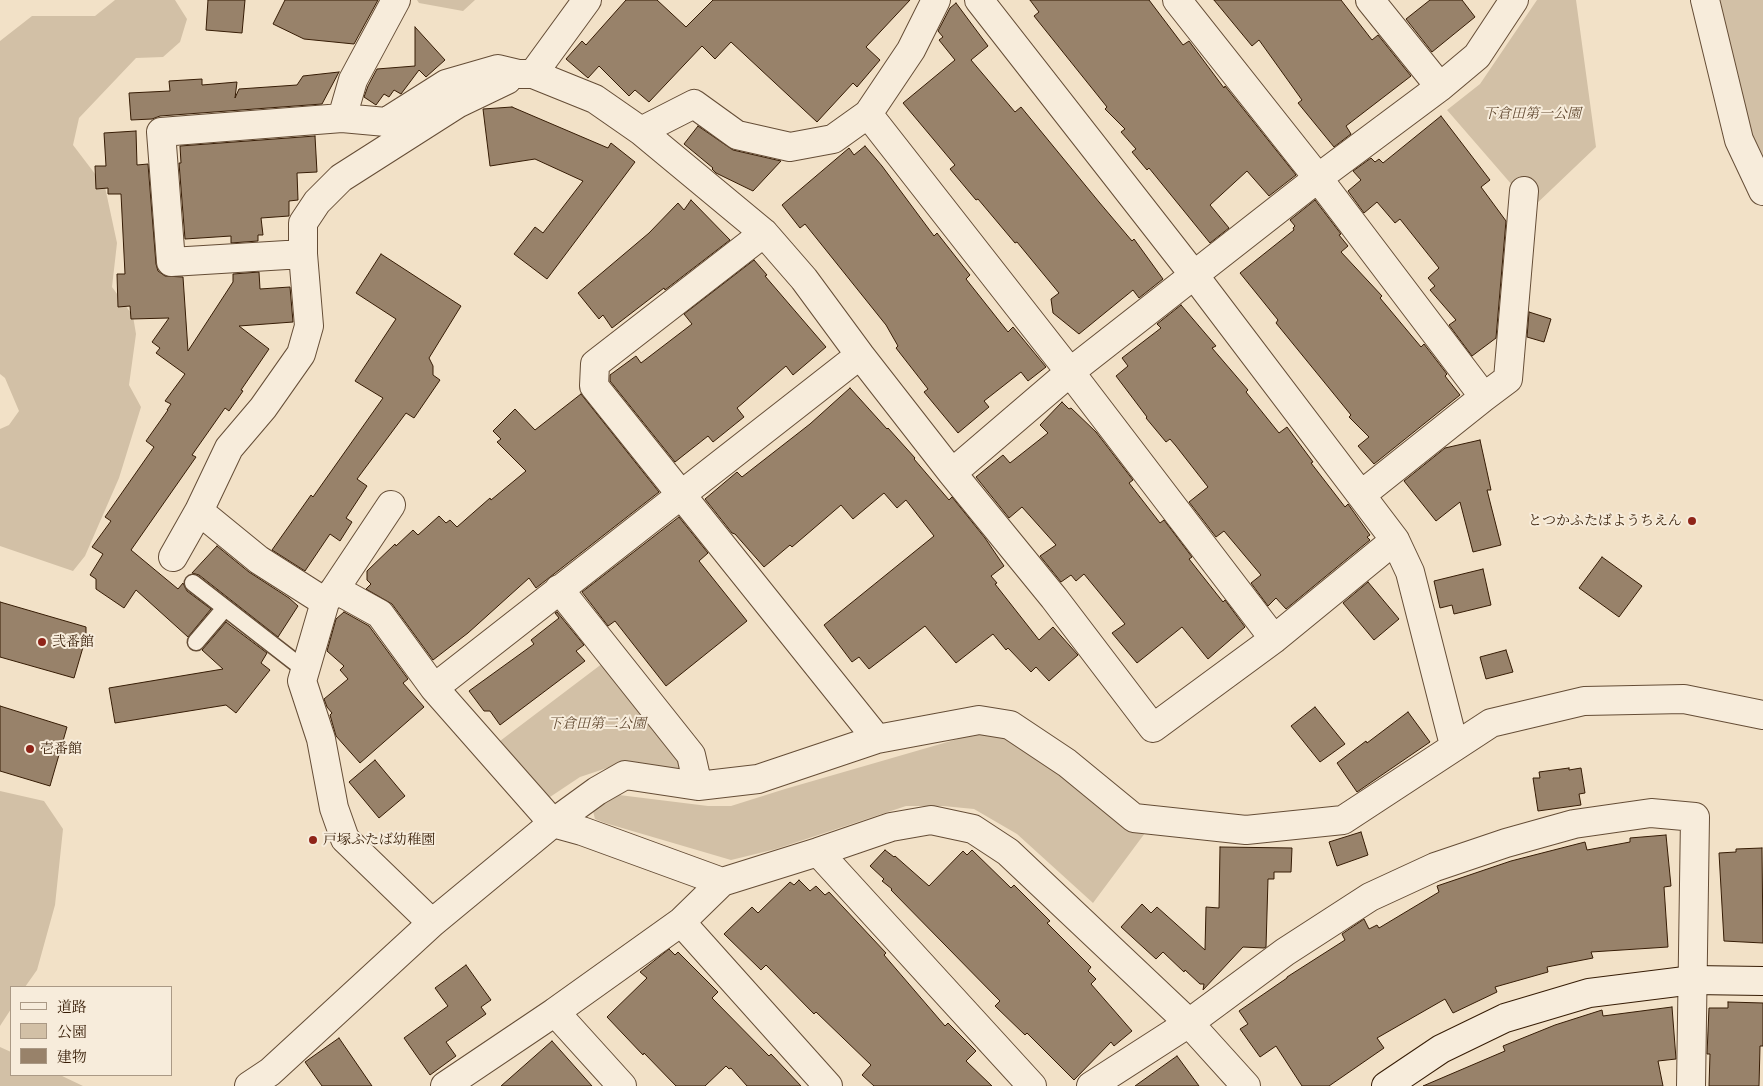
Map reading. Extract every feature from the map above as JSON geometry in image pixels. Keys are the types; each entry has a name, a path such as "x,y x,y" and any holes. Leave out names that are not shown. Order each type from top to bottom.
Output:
{"street":[{"path":"342,118 353,80 396,0"},
{"path":"174,557 200,511 229,448 262,408 301,354 308,326 303,254 303,223 316,202 341,178 457,104 526,74 587,0"},
{"path":"641,131 694,104 737,135 790,147 833,139 868,114 911,50 936,0"},
{"path":"1176,0 1318,178 1484,397"},
{"path":"1370,0 1440,88"},
{"path":"952,473 1070,372 1318,178 1440,88 1477,56 1514,0"},
{"path":"1705,0 1739,140 1763,191"},
{"path":"992,4 1395,540 1410,572 1454,745"},
{"path":"303,254 171,262 160,132 342,118 386,122 446,84 498,70 526,74 595,99 641,131 764,233 804,279 860,355 952,473 1054,598 1153,728 1274,639 1395,540"},
{"path":"868,114 1070,372 1274,639"},
{"path":"1360,495 1508,379 1524,190"},
{"path":"764,233 595,364 594,386 877,739"},
{"path":"434,688 860,355"},
{"path":"391,505 330,596 302,681 321,739 334,808 345,839 432,923"},
{"path":"200,511 259,560 330,596 380,614 434,688 553,822 722,882"},
{"path":"559,589 691,755 698,786"},
{"path":"249,1086 270,1072 432,923 553,822 597,791 625,775 698,786 758,779 877,739 979,720 1010,725 1067,763 1134,818 1246,830 1343,820 1454,745 1491,723 1584,701 1684,699 1763,716"},
{"path":"1092,1086 1189,1022 1285,952 1370,897 1435,867 1506,843 1574,824 1650,813 1695,816 1691,1086"},
{"path":"446,1086 555,1012 681,922 722,882 891,827 931,820 973,829 1008,852 1189,1022 1246,1086"},
{"path":"818,852 1032,1086"},
{"path":"681,922 828,1086"},
{"path":"1386,1086 1442,1049 1505,1018 1589,993 1693,980 1763,980"},
{"path":"555,1012 622,1086"}],"lane":[{"path":"193,583 305,670"},
{"path":"196,642 225,608"}],"green space":[{"path":"115,0 175,0 187,19 180,42 163,57 136,58 79,118 73,145 105,187 117,243 112,287 133,316 136,334 129,385 141,407 119,478 85,556 73,571 0,546 0,429 9,425 19,411 5,378 0,374 0,41 32,16 95,16"},
{"path":"417,0 475,0 463,11 419,3"},
{"name":"下倉田第一公園","path":"1537,0 1576,0 1596,147 1532,208 1447,110 1480,84"},
{"path":"1702,0 1763,0 1763,204"},
{"name":"下倉田第二公園","path":"607,660 683,761 687,774 616,765 580,777 544,801 500,741"},
{"path":"975,734 1004,737 1148,829 1093,903 1017,834 974,809 943,806 906,806 776,849 731,860 605,823 595,819 593,811 619,795 708,806 731,806"},
{"path":"0,791 44,801 63,829 55,905 37,970 26,986 10,986 10,1011 0,1026"},
{"path":"0,1047 10,1052 10,1076 62,1076 83,1086 0,1086"}],"building":[{"path":"208,0 245,0 242,33 206,30"},
{"path":"285,0 378,0 354,44 304,39 273,24"},
{"path":"626,0 657,0 686,27 713,0 910,0 866,47 880,60 857,87 853,83 817,122 731,42 715,59 702,46 649,102 635,90 629,96 599,66 588,78 566,59 582,41 586,45"},
{"path":"1030,0 1149,0 1183,45 1189,41 1224,88 1225,86 1296,175 1269,196 1247,171 1210,205 1229,228 1210,243 1149,168 1147,170 1132,152 1136,149 1121,132 1125,129 1105,109 1107,107 1034,16 1039,12"},
{"path":"1214,0 1341,0 1372,40 1378,35 1411,76 1346,126 1351,134 1334,147 1298,103 1302,100 1259,40 1252,46"},
{"path":"1430,0 1462,0 1475,17 1432,52 1406,19"},
{"path":"956,3 988,46 971,60 1015,112 1021,107 1132,241 1134,239 1163,279 1139,298 1133,290 1079,334 1053,313 1051,299 1059,293 1017,242 1015,243 950,169 955,165 903,103 955,60 939,40 943,37 938,31 950,8"},
{"path":"415,27 445,60 426,77 419,70 401,94 394,90 389,97 384,94 376,105 364,97 377,69 415,66"},
{"path":"339,72 322,104 160,116 152,119 131,120 129,93 170,91 169,81 202,79 202,85 237,82 235,98 239,89 297,85 303,76"},
{"path":"512,107 608,148 611,143 635,162 547,279 514,254 535,227 543,233 583,181 535,159 490,166 483,109"},
{"path":"1441,116 1490,180 1481,187 1506,221 1496,338 1472,356 1449,325 1456,320 1430,290 1435,286 1428,278 1439,268 1400,219 1395,223 1377,202 1364,213 1348,191 1361,180 1353,171 1371,158 1375,162 1379,159 1383,163"},
{"path":"698,126 733,150 781,161 753,191 716,173 713,168 684,144"},
{"path":"136,131 137,165 148,164 158,271 165,276 183,277 188,351 233,282 233,274 259,272 260,289 290,287 293,322 239,326 269,349 229,411 225,408 192,455 196,457 131,550 178,589 183,583 187,591 211,609 188,637 136,590 124,608 96,589 96,579 90,575 103,554 92,547 111,521 105,517 154,447 146,441 171,404 165,401 185,374 156,353 160,348 152,342 169,318 131,319 130,306 118,307 117,274 125,274 121,194 108,194 108,188 96,189 95,166 106,166 104,133"},
{"path":"315,136 317,172 297,173 298,200 289,201 289,216 261,218 263,235 258,235 258,241 231,243 231,236 185,239 179,163 181,163 180,146"},
{"path":"865,146 934,236 937,233 970,275 966,279 1008,332 1013,327 1046,367 1028,381 1021,372 984,401 989,407 958,433 924,392 928,389 896,348 898,346 886,325 805,224 800,228 782,205 849,148 854,155"},
{"path":"691,200 730,240 612,328 603,315 599,319 578,293 649,233 678,203 684,210"},
{"path":"1315,200 1348,246 1341,252 1382,296 1380,298 1421,347 1424,344 1460,395 1374,464 1358,446 1369,437 1349,417 1351,415 1276,323 1278,320 1240,273 1294,230 1295,226 1290,220"},
{"path":"381,254 461,306 429,358 433,366 433,375 440,380 414,418 406,413 357,479 367,486 346,518 352,522 340,541 330,534 305,571 272,550 311,495 313,497 383,398 355,381 396,319 356,293"},
{"path":"754,260 767,275 765,276 826,347 793,375 786,366 737,408 744,417 713,442 708,436 675,462 610,381 610,375 636,356 641,363 692,324 684,314"},
{"path":"1181,305 1216,346 1212,348 1248,390 1246,392 1279,433 1287,427 1313,462 1311,463 1345,507 1348,504 1370,535 1367,537 1370,540 1286,609 1276,598 1268,606 1251,583 1261,575 1224,531 1216,537 1189,502 1208,487 1170,439 1166,442 1146,418 1116,376 1128,366 1122,358 1161,328 1157,324"},
{"path":"1529,312 1551,319 1544,342 1527,337"},
{"path":"850,388 915,458 949,500 952,497 985,538 1004,566 991,576 997,583 995,584 1039,640 1053,627 1078,655 1049,681 1036,667 1031,672 1008,648 1006,650 993,634 956,663 925,626 869,669 859,657 852,662 824,625 934,536 906,500 897,508 884,493 853,519 841,505 792,547 790,545 764,567 732,533 705,499 737,472 742,477 810,424"},
{"path":"581,394 659,492 536,588 529,578 468,633 433,660 392,604 366,589 371,584 367,580 367,571 395,544 396,546 413,530 418,535 439,516 446,523 450,520 457,527 490,498 491,500 526,471 497,442 501,439 493,431 515,409 535,430"},
{"path":"1062,402 1096,432 1133,480 1129,483 1160,523 1164,520 1192,557 1189,559 1223,602 1225,600 1245,627 1208,659 1182,627 1137,663 1112,633 1125,624 1084,574 1076,581 1071,575 1061,582 1040,556 1056,545 1022,507 1009,518 976,477 1003,455 1010,463 1048,433 1040,425"},
{"path":"1480,440 1491,490 1487,490 1501,545 1473,552 1460,502 1436,521 1404,481 1445,448"},
{"path":"679,517 708,553 699,561 747,621 666,686 615,621 608,626 582,592"},
{"path":"217,546 249,572 298,606 278,637 199,575 192,573"},
{"path":"1602,557 1642,586 1619,617 1579,588"},
{"path":"1483,569 1491,605 1454,614 1452,605 1440,608 1434,581"},
{"path":"1368,582 1399,619 1374,640 1343,603"},
{"name":"弐番館","path":"0,602 86,627 86,637 74,678 0,657"},
{"path":"344,612 369,626 408,679 403,683 424,707 360,763 336,736 330,715 332,713 324,699 348,679 340,670 344,666 327,651 336,619"},
{"path":"557,612 584,645 576,651 585,661 500,725 490,711 484,711 469,691 534,644 531,640 559,618 555,613"},
{"path":"226,622 267,653 261,663 270,670 236,713 226,705 115,723 109,688 223,669 202,650"},
{"path":"1506,650 1513,672 1486,679 1480,657"},
{"name":"壱番館","path":"0,706 67,727 50,786 0,771"},
{"path":"1315,707 1345,744 1320,762 1291,726"},
{"path":"1408,712 1430,742 1357,792 1337,763"},
{"path":"375,760 405,796 379,818 349,782"},
{"path":"1569,768 1569,770 1581,768 1585,793 1579,794 1581,805 1538,811 1533,778 1540,778 1539,772"},
{"path":"1361,832 1368,855 1337,866 1329,842"},
{"path":"1666,835 1671,886 1664,887 1668,947 1591,952 1593,958 1547,967 1548,972 1495,987 1497,992 1453,1013 1445,999 1377,1038 1384,1048 1329,1086 1302,1086 1276,1046 1260,1057 1240,1029 1248,1024 1239,1011 1287,977 1345,940 1342,934 1364,919 1369,929 1377,925 1379,928 1439,892 1437,886 1511,861 1585,842 1587,850 1630,842 1630,838"},
{"path":"1220,847 1292,848 1291,872 1274,872 1274,879 1268,879 1266,947 1243,947 1203,990 1204,984 1200,984 1185,970 1184,972 1163,952 1156,959 1121,927 1142,904 1151,913 1157,907 1205,950 1206,907 1219,908"},
{"path":"1762,848 1763,943 1724,941 1719,853 1736,852 1736,849"},
{"path":"885,850 895,856 929,886 963,851 967,855 972,850 1011,888 1014,885 1050,921 1047,923 1091,967 1088,971 1096,979 1091,984 1132,1031 1114,1046 1111,1042 1074,1080 1027,1033 1025,1035 995,1006 1000,1001 892,889 882,881 884,879 870,866"},
{"path":"799,880 810,891 816,886 825,895 829,892 886,953 884,955 945,1026 948,1023 976,1051 966,1061 992,1086 874,1086 862,1075 871,1065 816,1012 814,1014 766,965 761,970 724,934 752,907 758,913 790,882 794,885"},
{"path":"669,949 675,955 678,952 718,992 712,998 769,1056 771,1054 801,1086 747,1086 731,1068 729,1069 726,1066 705,1086 676,1086 644,1053 643,1055 607,1017 647,978 640,972"},
{"path":"466,965 491,1000 481,1007 486,1014 446,1042 456,1056 430,1075 404,1038 448,1006 435,988"},
{"path":"1728,1002 1763,1003 1763,1046 1760,1046 1759,1086 1709,1086 1710,1054 1707,1054 1709,1008 1728,1008"},
{"path":"1672,1007 1676,1059 1658,1061 1663,1086 1423,1086 1505,1051 1503,1046 1555,1025 1602,1010 1603,1016"},
{"path":"339,1038 372,1086 322,1086 305,1062"},
{"path":"552,1041 592,1086 501,1086"},
{"path":"1177,1056 1199,1086 1135,1086"}],"place":[{"name":"とつかふたばようちえん","path":"1692,521"},
{"name":"弐番館","path":"42,642"},
{"name":"壱番館","path":"30,749"},
{"name":"戸塚ふたば幼稚園","path":"313,840"}]}
